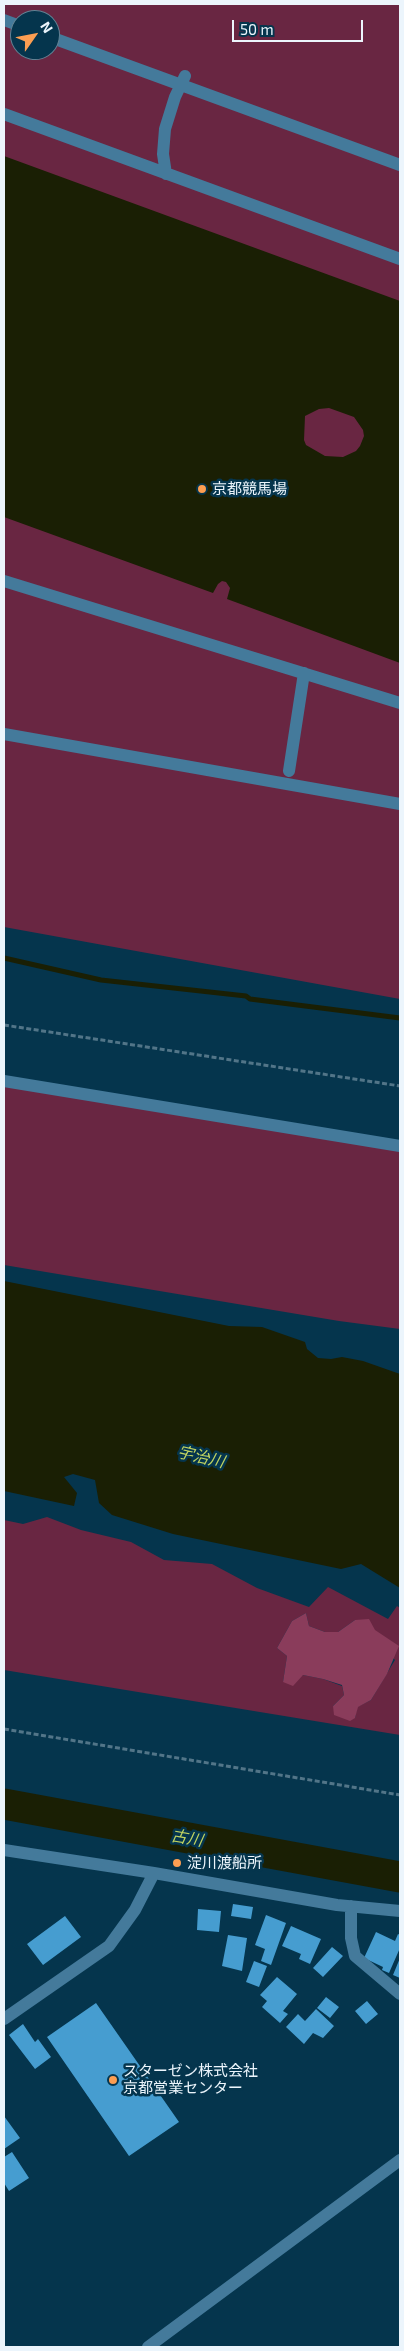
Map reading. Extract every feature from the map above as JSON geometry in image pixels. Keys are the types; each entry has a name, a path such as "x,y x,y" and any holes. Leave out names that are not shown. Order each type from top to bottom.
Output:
{"street":[{"path":"60,40 182,81 400,165"},
{"path":"166,174 163,154 164,129 182,81"},
{"path":"4,114 400,259"},
{"path":"4,581 400,703"},
{"path":"289,770 304,673"},
{"path":"4,734 400,804"},
{"path":"4,1081 400,1146"},
{"path":"4,1850 351,1906 400,1911"},
{"path":"4,2019 109,1946 135,1910 154,1873"},
{"path":"351,1906 351,1938 355,1956 400,1994"},
{"path":"148,2347 400,2160"}],"path":[{"path":"4,1025 400,1086"},
{"path":"4,1729 400,1795"}],"shaded area":[{"name":"京都競馬場","path":"4,4 400,4 400,999 4,927"},
{"path":"4,1081 400,1146 400,1329 339,1321 4,1265"},
{"path":"47,1517 81,1530 131,1542 164,1560 212,1564 257,1588 309,1607 328,1587 388,1619 397,1606 400,1608 400,1735 4,1670 4,1520 23,1524","holes":["306,1613 309,1626 325,1632 338,1632 355,1620 395,1660 371,1700 357,1707 355,1718 333,1706 344,1695 342,1686 323,1679 303,1675 283,1682 287,1656 277,1648 292,1621"]},
{"path":"306,1613 309,1626 325,1632 338,1632 355,1620 369,1619 375,1630 399,1646 387,1674 371,1700 358,1707 355,1718 350,1721 334,1715 333,1706 344,1695 342,1685 303,1675 293,1686 283,1682 287,1656 277,1648 292,1621"}],"water":[{"path":"4,156 400,301 400,663 227,599 230,588 226,582 222,581 218,584 213,593 4,517","holes":["329,408 354,417 363,430 364,436 356,451 343,457 325,456 306,445 304,440 305,416 319,409"]},
{"name":"宇治川","path":"4,1281 229,1326 262,1327 305,1342 307,1349 318,1358 331,1359 342,1357 363,1361 400,1374 400,1588 361,1564 341,1569 173,1534 112,1515 99,1503 95,1480 73,1474 64,1477 77,1493 74,1506 4,1491"}],"building":[{"path":"233,1904 253,1907 251,1919 231,1916"},
{"path":"198,1909 221,1911 219,1932 197,1930"},
{"path":"266,1915 286,1923 271,1965 261,1961 265,1949 255,1945"},
{"path":"65,1916 81,1937 43,1965 27,1944"},
{"path":"291,1926 321,1939 310,1964 299,1959 301,1954 282,1946"},
{"path":"376,1932 395,1941 398,1934 400,1935 400,1948 389,1973 382,1970 383,1967 364,1958"},
{"path":"228,1935 247,1938 242,1971 222,1966"},
{"path":"332,1947 343,1956 323,1977 313,1968"},
{"path":"400,1958 400,1978 393,1975"},
{"path":"254,1961 267,1966 259,1987 246,1982"},
{"path":"277,1977 297,1994 283,2011 288,2014 280,2023 262,2007 267,2001 260,1995"},
{"path":"326,1997 339,2007 330,2018 317,2008"},
{"path":"367,2001 378,2014 366,2024 355,2011"},
{"name":"スターゼン株式会社 京都営業センター","path":"96,2003 179,2122 129,2156 47,2037"},
{"path":"316,2009 334,2026 323,2038 313,2033 304,2044 286,2027 298,2014 305,2021"},
{"path":"23,2024 35,2042 38,2039 51,2057 35,2069 9,2035"},
{"path":"4,2116 20,2138 4,2149"},
{"path":"12,2152 29,2178 9,2191 4,2183 4,2157"}],"waterway":[{"path":"4,958 101,980 246,996 250,999 400,1018"},
{"name":"古川","path":"4,1804 400,1877"}],"place":[{"name":"京都競馬場","path":"202,489"},
{"name":"淀川渡船所","path":"177,1863"},
{"name":"スターゼン株式会社 京都営業センター","path":"113,2080"}]}
